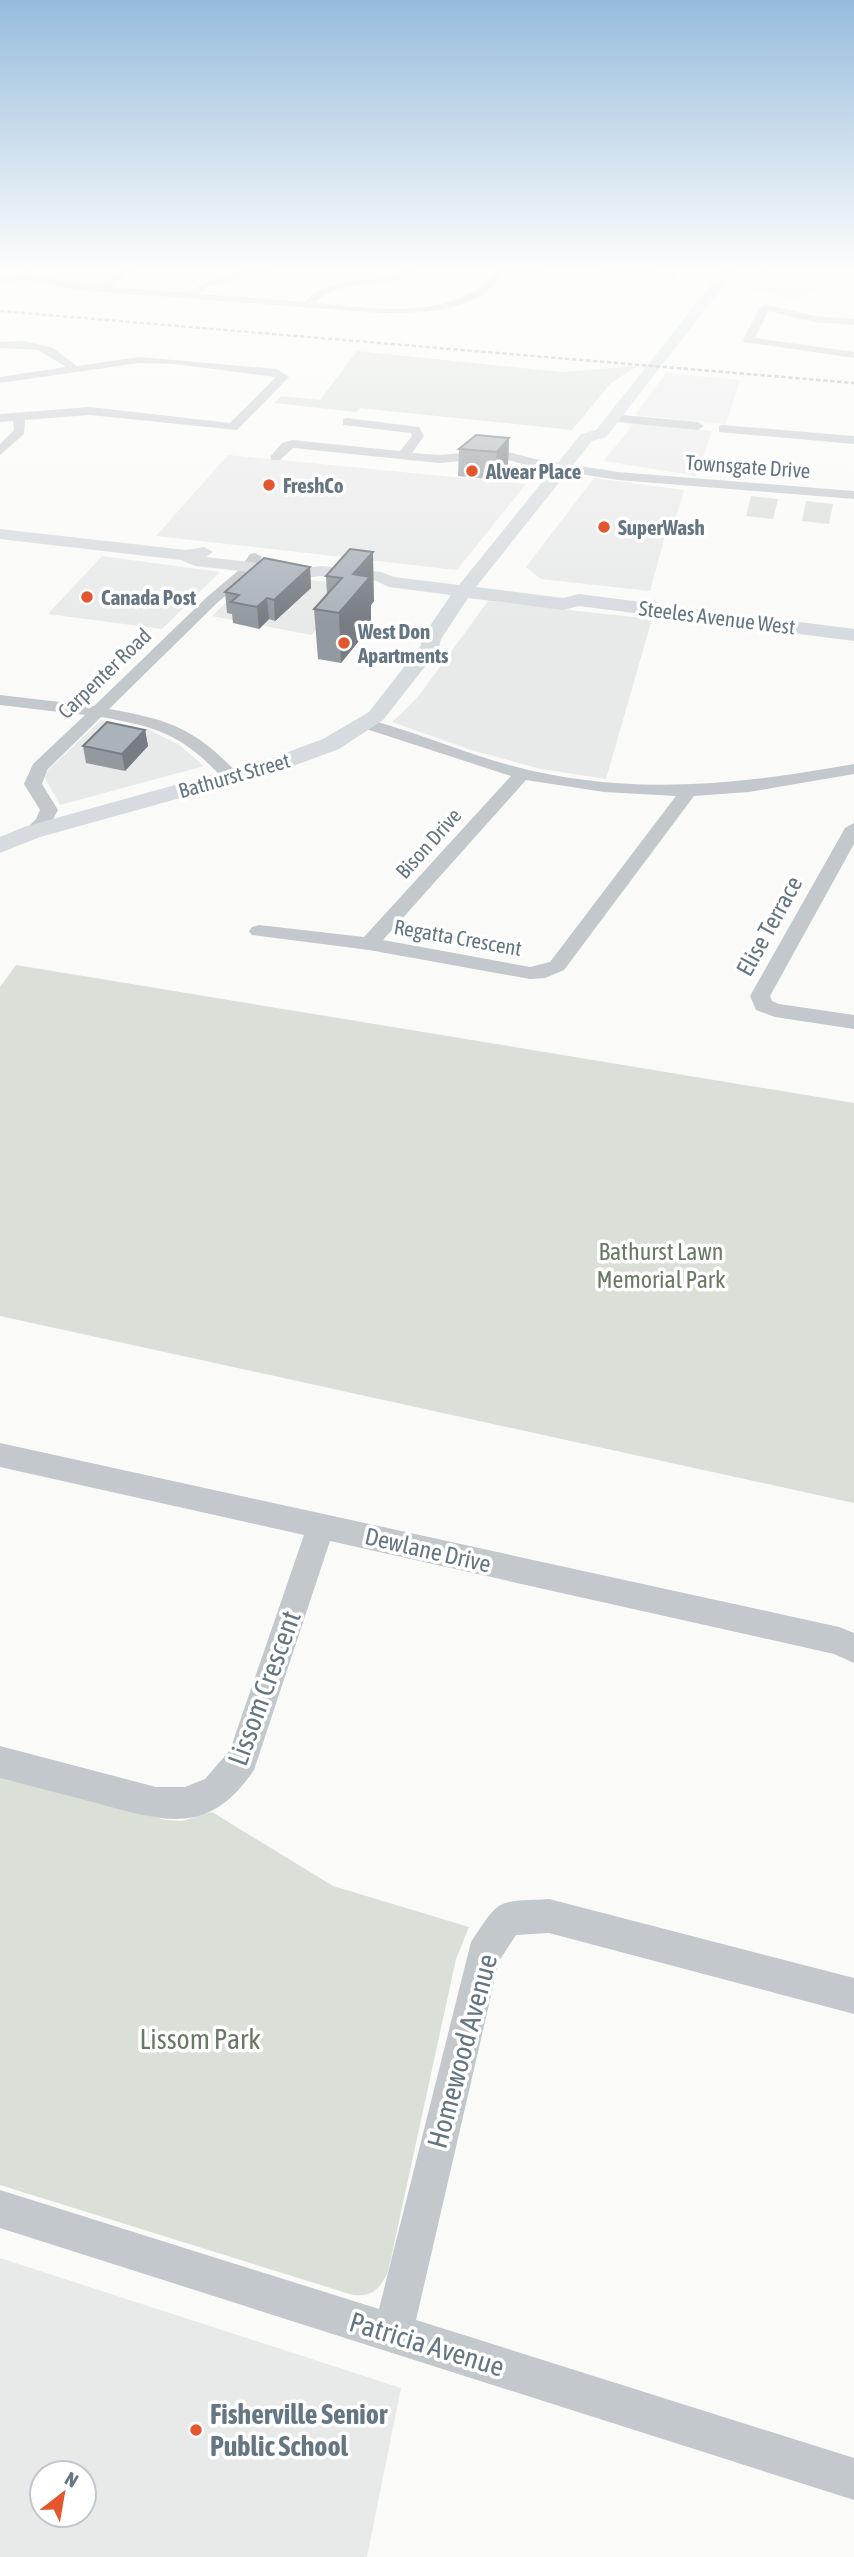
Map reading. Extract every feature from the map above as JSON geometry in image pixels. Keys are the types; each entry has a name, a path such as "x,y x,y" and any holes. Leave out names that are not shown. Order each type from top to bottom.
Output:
{"main road":[{"name":"Bathurst Street","path":"571,486 593,455 612,418 638,385"},
{"name":"Bathurst Street","path":"0,846 32,832 280,763 331,744 366,724 390,700 431,646 446,642 564,465 587,437 593,455"},
{"name":"Steeles Avenue West","path":"0,534 186,555 195,561 252,562 303,573 322,570 381,577 389,582 482,586 563,604 579,600 854,635"}],"street":[{"path":"0,418 90,411 236,426 275,385"},
{"path":"134,416 146,406"},
{"path":"0,451 20,431 19,416"},
{"path":"612,418 698,426"},
{"path":"723,429 854,440"},
{"path":"276,457 288,444 340,430 415,430 418,436 404,455"},
{"name":"Townsgate Drive","path":"340,430 404,455 439,459 500,454 564,465 593,455 638,476 854,495"},
{"name":"Carpenter Road","path":"32,832 44,821 49,810 33,784 39,768 252,562"},
{"path":"0,700 137,719 167,727 192,740 231,777"},
{"path":"366,724 471,760 522,774 601,788 688,792 764,785 854,769"},
{"name":"Bison Drive","path":"369,944 522,774"},
{"name":"Regatta Crescent","path":"259,931 369,944 530,973 545,972 557,966 688,792"},
{"name":"Elise Terrace","path":"854,828 760,996 763,1005 775,1010 854,1022"},
{"name":"Dewlane Drive","path":"0,1455 839,1641 854,1649"},
{"name":"Lissom Crescent","path":"0,1762 156,1803 180,1805 199,1801 214,1793 226,1784 243,1759 321,1526"},
{"name":"Homewood Avenue","path":"393,2332 483,1954 507,1918 549,1916 854,1996"},
{"name":"Patricia Avenue","path":"0,2209 854,2479"}],"shaded area":[{"path":"657,385 738,385 726,424 635,415"},
{"path":"634,423 712,431 696,476 604,461"},
{"path":"228,455 526,484 457,570 156,536"},
{"path":"594,478 684,490 673,528 667,529 650,591 541,579 526,567"},
{"path":"102,556 220,572 162,629 48,614"},
{"path":"256,574 356,585 311,635 212,616"},
{"path":"488,601 652,619 606,779 541,769 471,750 392,722 418,697"},
{"path":"101,720 147,729 178,744 204,766 60,805 43,775"},
{"name":"Fisherville Senior Public School","path":"0,2258 401,2388 367,2557 0,2557"}],"green space":[{"path":"331,385 609,385 572,430 360,408 356,412 274,403 281,396 320,400"},
{"path":"751,496 778,499 773,519 746,516"},
{"path":"806,501 833,504 829,524 802,521"},
{"name":"Bathurst Lawn Memorial Park","path":"16,965 854,1103 854,1503 0,1316 0,987"},
{"name":"Lissom Park","path":"0,1778 166,1820 182,1821 212,1812 333,1886 469,1927 456,1959 388,2272 375,2291 365,2295 353,2295 0,2185"}],"building":[{"path":"476,435 509,438 497,452 459,449"},
{"path":"350,549 373,552 353,574 370,577 339,613 314,609 342,578 326,576"},
{"path":"264,558 310,567 274,600 267,598 257,607 231,602 239,595 225,592"},
{"path":"107,722 145,730 122,754 83,746"}],"place":[{"name":"Alvear Place","path":"472,471"},
{"name":"FreshCo","path":"269,485"},
{"name":"SuperWash","path":"604,527"},
{"name":"Canada Post","path":"87,597"},
{"name":"West Don Apartments","path":"344,643"},
{"name":"Fisherville Senior Public School","path":"196,2430"}]}
